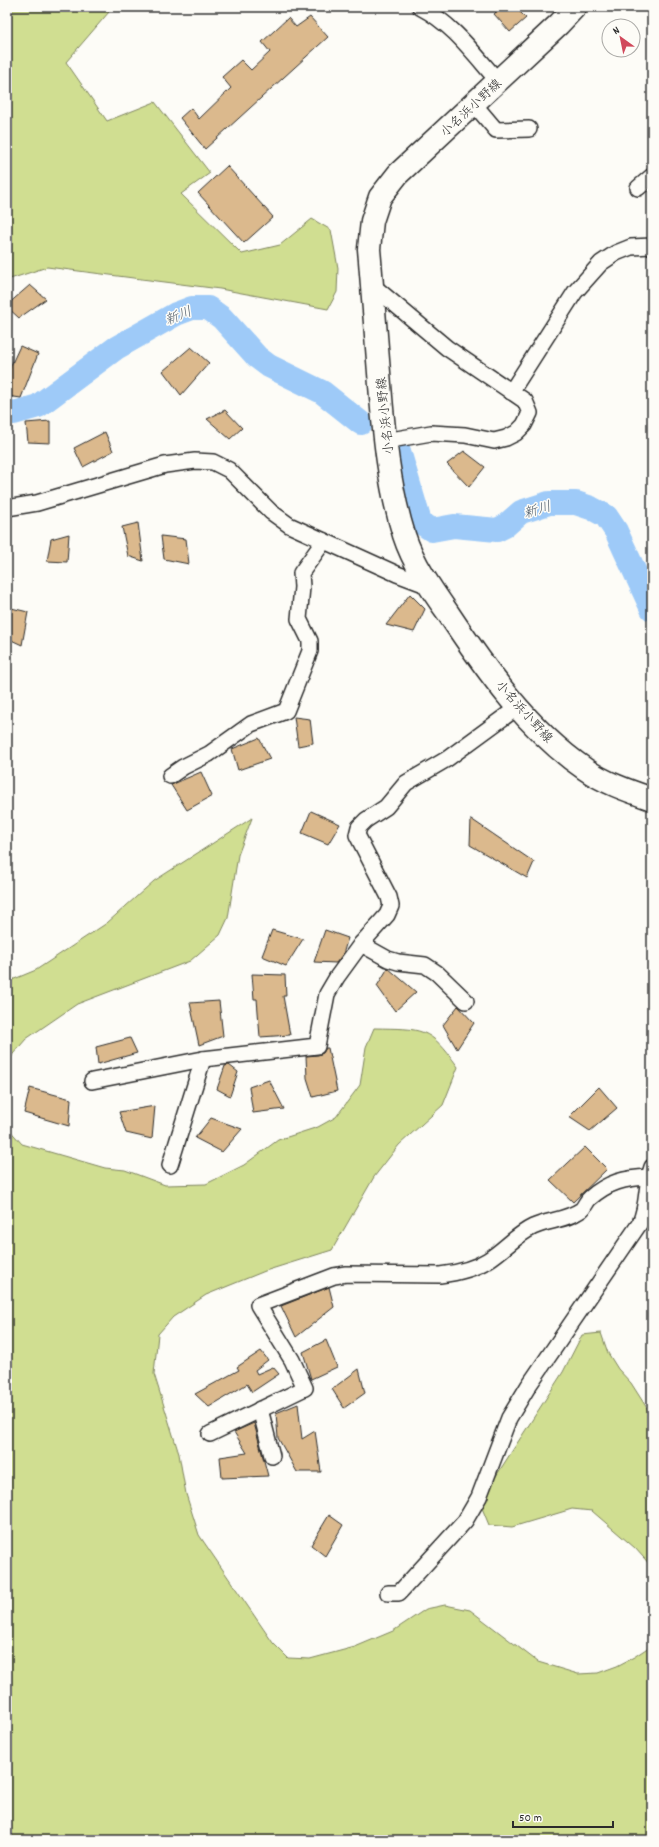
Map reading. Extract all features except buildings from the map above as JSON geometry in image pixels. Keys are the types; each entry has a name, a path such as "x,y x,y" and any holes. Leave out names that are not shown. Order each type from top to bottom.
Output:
{"main road":[{"name":"小名浜小野線","path":"575,7 559,24 398,174 380,198 372,221 369,249 385,440 396,504 404,537 429,586 470,646 518,707 552,743 586,770 623,789 652,799"}],"street":[{"path":"420,7 433,13 450,26 498,81"},
{"path":"474,104 496,130 529,129"},
{"path":"638,188 652,176"},
{"path":"511,392 575,292 601,263 616,253 631,248 652,246"},
{"path":"372,285 447,348 525,401 530,413 524,425 506,438 494,441 466,436 431,433 385,440"},
{"path":"7,508 37,503 165,465 195,461 213,462 229,470 271,512 290,525 397,574 429,586"},
{"path":"170,776 183,767 209,754 251,724 286,711 310,651 310,641 299,619 302,587 301,573 324,541"},
{"path":"92,1081 203,1059 316,1046 327,994 337,977 361,944 387,915 391,906 389,897 356,835 359,827 366,820 386,807 406,783 447,759 518,707"},
{"path":"361,944 388,959 398,962 425,965 437,973 466,1000"},
{"path":"170,1165 203,1059"},
{"path":"210,1434 305,1388 292,1360 258,1305 334,1276 346,1274 454,1274 477,1266 533,1227 573,1214 583,1209 587,1201 600,1189 610,1184 650,1172 646,1210 640,1223 528,1385 509,1418 479,1497 465,1521 398,1593 388,1593"},
{"path":"260,1409 272,1456"}],"green space":[{"path":"7,7 104,7 109,12 66,62 107,121 155,102 210,173 181,194 242,254 280,245 312,219 331,230 338,268 337,292 328,309 220,289 47,267 7,280"},
{"path":"252,818 238,855 228,918 220,935 190,961 77,1004 26,1039 13,1054 7,1066 7,982 36,970 107,923 154,881"},
{"path":"374,1028 403,1029 423,1032 439,1044 448,1054 458,1067 443,1105 399,1145 374,1177 332,1250 265,1271 206,1295 173,1317 158,1334 154,1374 179,1454 186,1494 199,1535 273,1643 288,1658 310,1659 355,1647 393,1631 426,1609 445,1605 470,1610 538,1662 578,1674 598,1673 617,1666 652,1645 652,1840 7,1840 7,1127 22,1144 105,1168 125,1170 165,1185 206,1184 244,1165 278,1140 318,1127 336,1117 360,1085 366,1047"},
{"path":"601,1333 608,1353 618,1369 631,1383 652,1416 652,1567 635,1548 592,1511 572,1509 512,1527 489,1525 482,1508 487,1490 563,1372 582,1335"}],"waterway":[{"name":"新川","path":"7,411 14,413 38,406 116,348 176,314 192,308 208,308 222,318 257,357 269,366 322,392 361,423"},
{"name":"新川","path":"399,451 420,522 432,530 454,526 497,530 505,526 521,512 549,503 576,503 591,508 606,516 616,531 652,609"}]}
